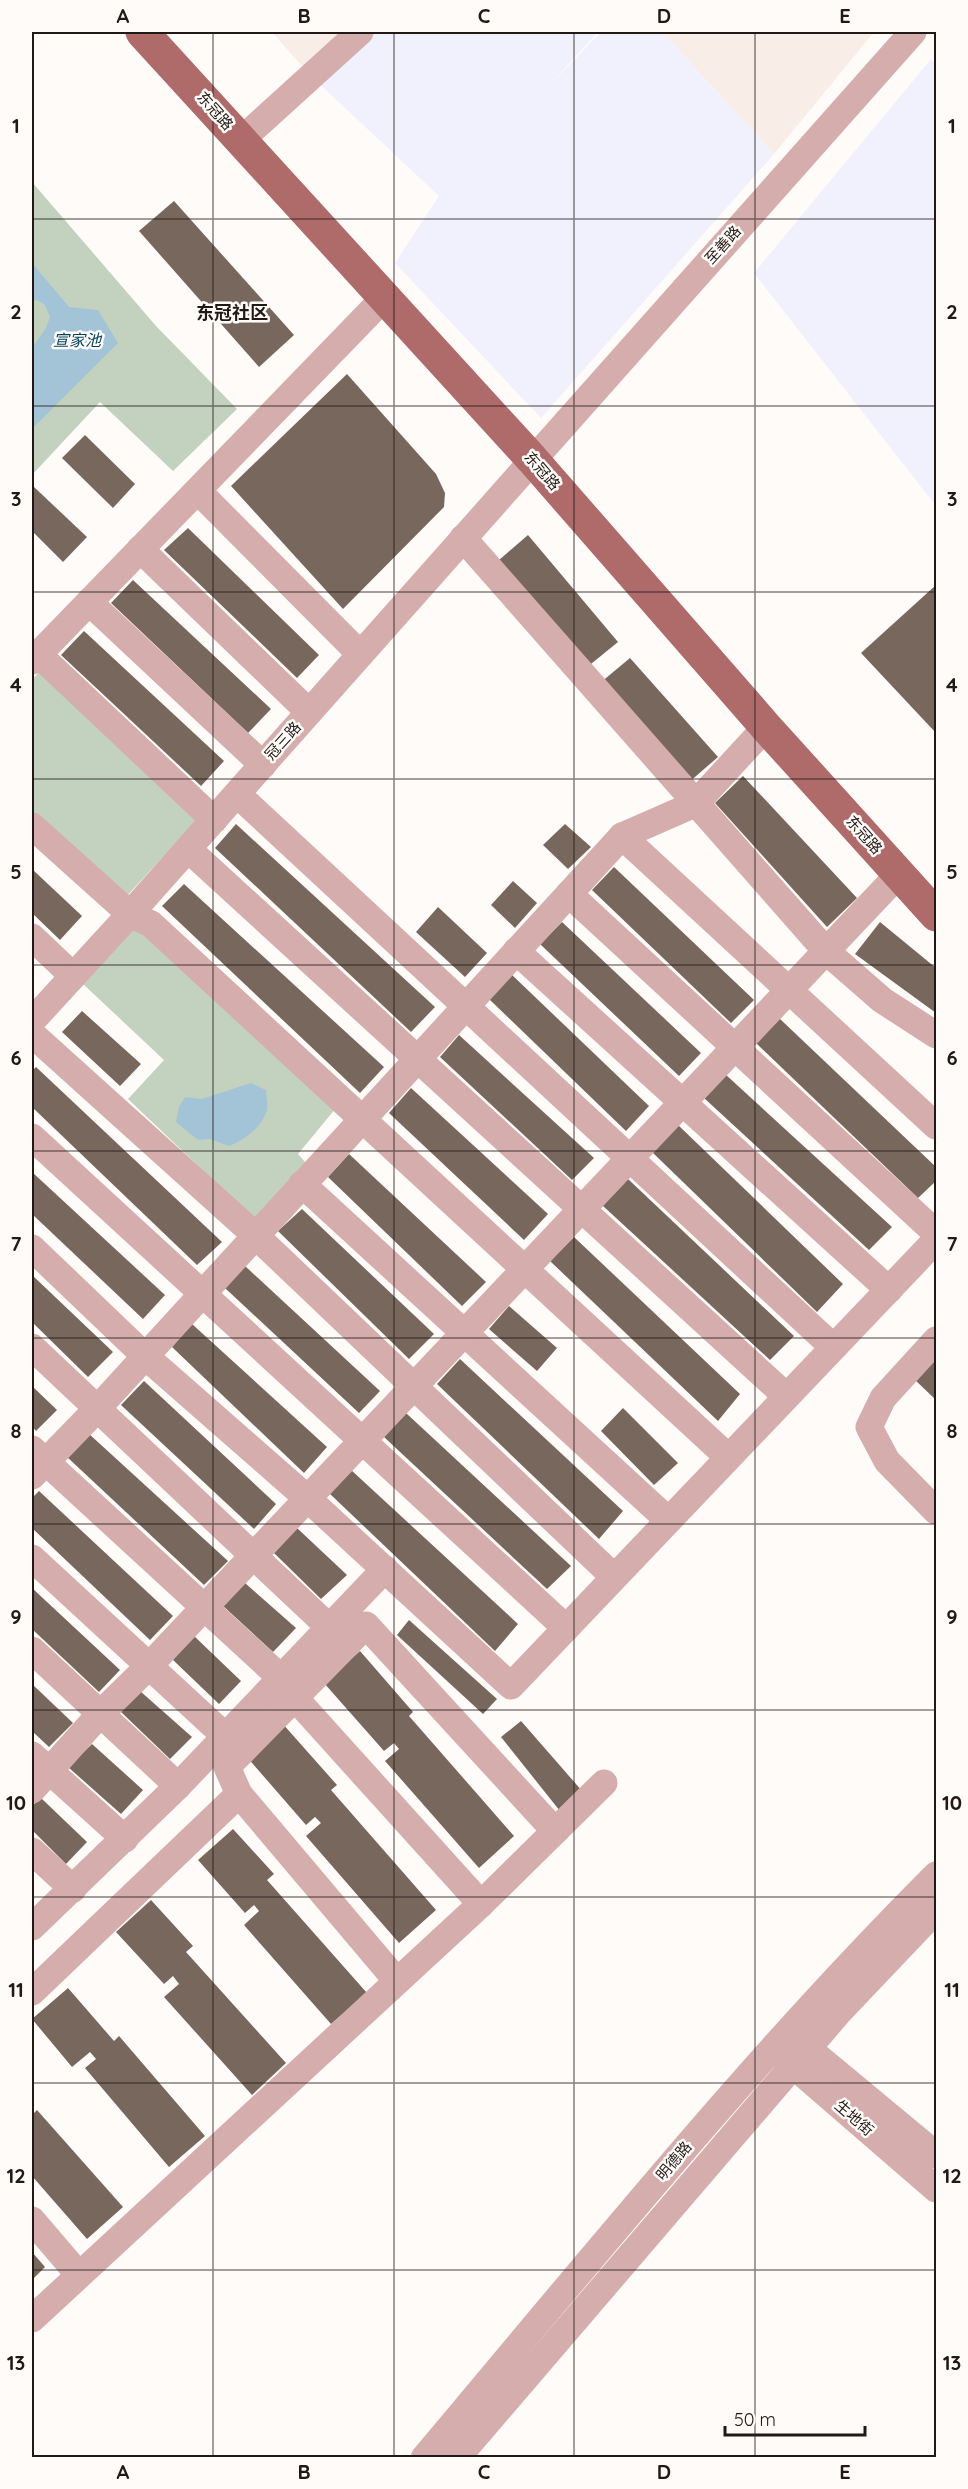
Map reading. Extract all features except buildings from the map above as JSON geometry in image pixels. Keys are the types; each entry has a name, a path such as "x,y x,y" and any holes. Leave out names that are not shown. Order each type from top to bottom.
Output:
{"main road":[{"name":"东冠路","path":"142,32 532,459 766,727 936,915"}],"street":[{"path":"241,140 360,32"},
{"name":"至善路","path":"532,459 913,32"},
{"path":"214,820 35,658 385,297"},
{"name":"冠三路","path":"32,1021 263,765 532,459"},
{"path":"198,491 360,654"},
{"path":"463,538 827,952 882,1000 936,1035"},
{"path":"140,549 309,712"},
{"path":"89,602 263,765"},
{"path":"481,1904 288,1688 203,1608 36,1462 97,1409 361,1118 622,836 695,804 766,727"},
{"path":"237,794 631,1157 833,1347"},
{"path":"32,826 130,914 152,924 728,1457"},
{"path":"622,836 936,1126"},
{"path":"188,849 786,1396"},
{"path":"125,1839 38,1772 148,1667 899,874"},
{"path":"569,894 936,1233"},
{"path":"32,937 73,976"},
{"path":"516,951 889,1290"},
{"path":"32,1034 255,1235 614,1577"},
{"path":"32,1137 566,1628"},
{"path":"302,1184 668,1520"},
{"path":"32,1248 145,1356 307,1498 511,1686 936,1240"},
{"path":"936,1340 883,1398 869,1427 887,1461 936,1511"},
{"path":"32,1347 330,1628"},
{"path":"32,1558 225,1736"},
{"path":"385,1569 330,1628 288,1688 227,1767 239,1794 397,1981"},
{"path":"32,1927 125,1839 225,1736 366,1625 555,1831"},
{"path":"32,1650 178,1786"},
{"path":"32,2319 481,1904 604,1783"},
{"path":"32,1992 239,1794"},
{"path":"32,1851 73,1889"},
{"name":"明德路","path":"457,2457 790,2048 867,1944 936,1875"},
{"name":"明德路","path":"423,2457 790,2048 936,1910"},
{"name":"生地街","path":"790,2048 936,2155"},
{"name":"生地街","path":"790,2048 936,2189"},
{"path":"32,2220 80,2275"}],"shaded area":[{"path":"272,32 351,32 311,76"},
{"path":"360,32 598,32 548,87 601,32 662,32 774,154 541,418 395,263 439,196 311,76"},
{"path":"662,32 874,32 774,154"},
{"path":"931,59 936,65 936,506 754,273"}],"green space":[{"path":"32,182 156,326 237,409 173,471 100,402 32,475"},
{"path":"39,672 196,821 124,899 32,812 32,680"},
{"path":"133,927 146,932 336,1108 298,1154 306,1163 254,1219 128,1099 164,1060 83,984"}],"water":[{"name":"宣家池","path":"32,263 69,307 98,310 118,343 32,429 32,348 46,328 50,317 45,305 37,300 32,301"},
{"path":"251,1083 266,1090 267,1110 257,1127 235,1143 229,1146 210,1139 198,1140 176,1122 179,1107 185,1097 202,1099"}],"district":[{"name":"东冠社区","path":"232,313"}]}
